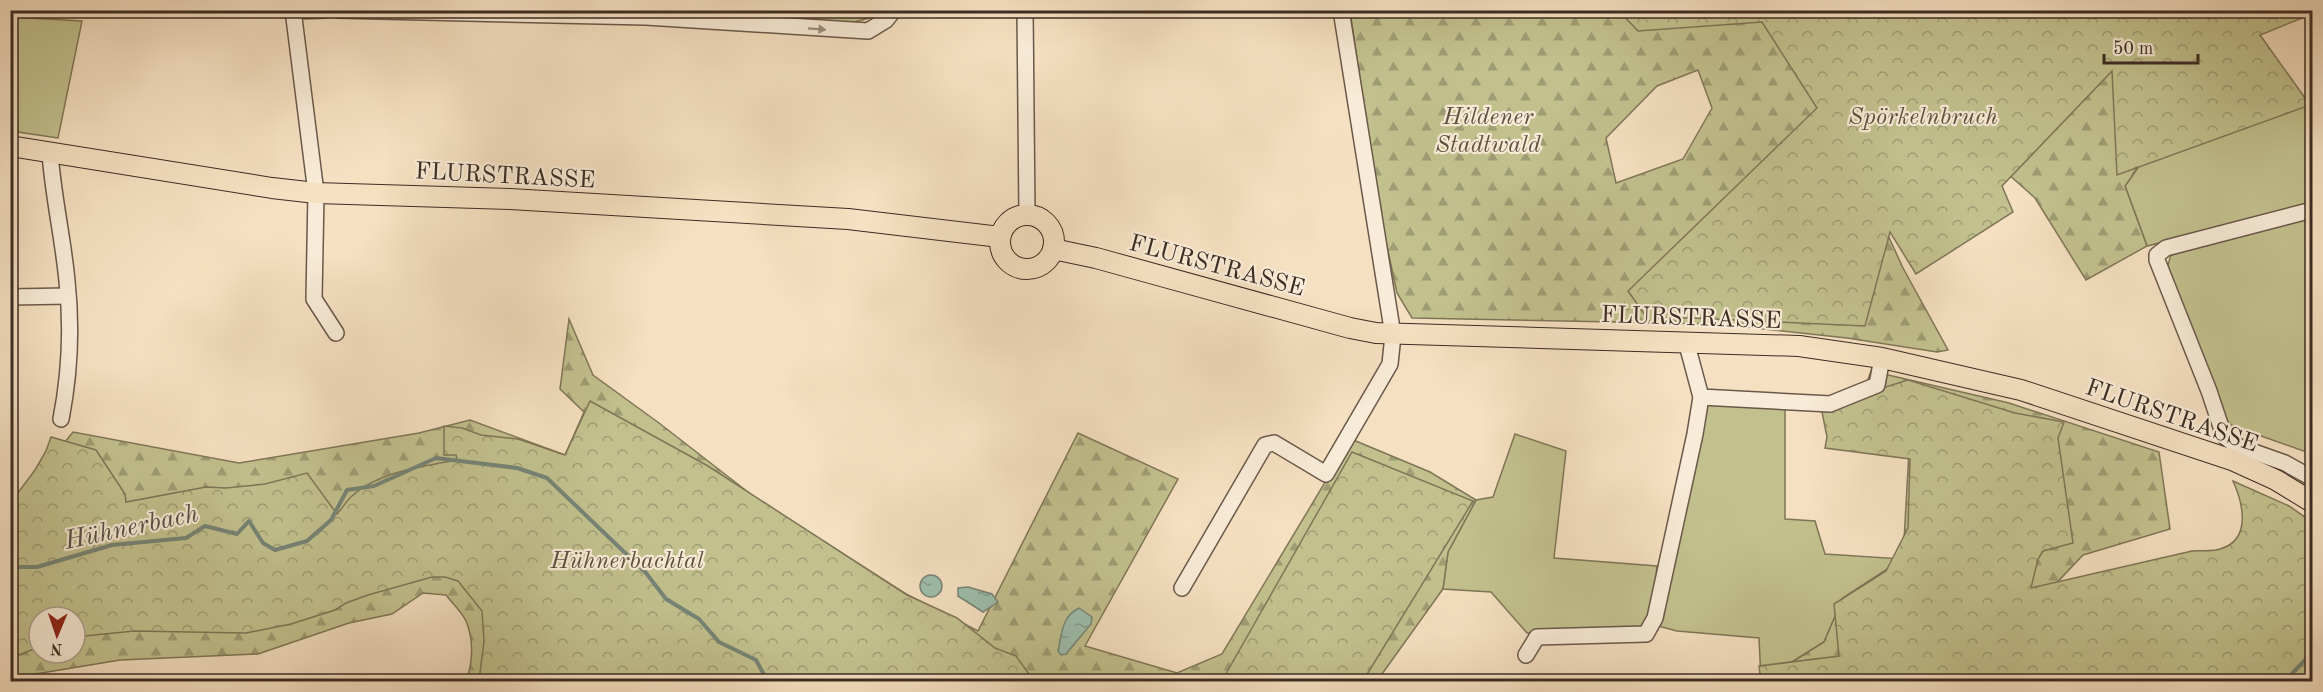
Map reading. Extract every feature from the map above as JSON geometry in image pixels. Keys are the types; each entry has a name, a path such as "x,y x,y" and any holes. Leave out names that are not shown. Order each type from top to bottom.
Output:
{"main road":[{"name":"FLURSTRASSE","path":"10,146 316,193 510,199 837,219 1000,237"},
{"path":"1027,215 1038,217 1047,224 1053,236 1053,249 1044,263 1036,268 1025,269 1015,267 1002,255 1000,237 1009,222 1016,217 1027,215"},
{"name":"FLURSTRASSE","path":"1053,249 1096,258 1350,328 1393,335 1686,341 1799,346 1882,358 2021,390 2232,460 2276,480 2313,502"}],"street":[{"path":"325,10 293,11 316,193 314,299 336,333"},
{"path":"337,10 646,17 868,32 886,20 894,10"},
{"path":"1025,10 1027,215"},
{"path":"1182,588 1265,445 1274,442 1326,474 1390,364 1393,335 1341,10"},
{"path":"50,153 68,296 70,339 69,380 61,419"},
{"path":"2313,210 2166,248 2157,255 2224,436 2237,446 2285,463 2313,478"},
{"path":"10,297 68,296"},
{"path":"1526,655 1537,637 1646,634 1655,618 1701,397 1686,341"},
{"path":"1701,397 1830,404 1876,385 1882,358"}],"green space":[{"path":"612,11 881,11 873,17 851,23"},
{"name":"Hildener Stadtwald","path":"1350,11 2142,11 2237,26 2125,186 2147,246 2086,280 2035,198 1989,157 1838,126 1903,268 1948,350 1937,352 1847,338 1718,324 1412,318 1397,293 1380,214","holes":["1698,70 1712,108 1683,159 1616,183 1606,138 1657,86"]},
{"name":"Spörkelnbruch","path":"1619,11 2312,11 2312,14 2260,35 2310,105 2117,175 2112,71 2002,186 2013,212 1916,274 1890,232 1865,326 1692,318 1660,318 1650,322 1628,291 1817,108 1762,22 1638,31"},
{"path":"11,17 82,21 58,138 11,131"},
{"path":"2237,26 2306,101 2312,99 2312,204 2147,246 2125,186"},
{"path":"2312,218 2312,454 2233,426 2223,418 2167,268 2171,255"},
{"name":"Hühnerbachtal","path":"569,319 593,375 757,499 906,594 978,631 1078,433 1178,479 1085,646 1177,673 1222,654 1351,439 1430,472 1476,500 1448,552 1443,589 1382,674 1396,681 466,681 472,651 466,621 446,595 423,593 392,614 349,623 258,654 120,660 11,678 11,508 73,432 239,463 419,433 470,420 565,455 584,412 560,389"},
{"path":"1871,371 2009,403 2159,452 2170,529 2083,555 2049,591 2095,681 1761,682 1824,642 1843,598 1903,559 1909,451 1845,446"},
{"path":"1908,380 2015,413 2064,422 2058,438 2073,543 2043,551 2038,559 2031,588 2192,551 2217,550 2230,544 2237,538 2242,520 2240,500 2233,481 2289,506 2312,522 2312,674 2299,681 1761,682 1759,666 1839,656 1834,604 1886,571 1908,528 1910,459 1825,448 1827,437 1821,407"},
{"name":"Hühnerbachtal","path":"590,401 708,466 907,595 957,618 995,648 1016,656 1034,681 479,681 484,641 482,611 458,581 445,577 432,577 368,595 346,603 335,610 291,624 246,633 134,631 87,636 87,605 27,605 27,652 11,658 11,502 35,470 51,437 96,450 125,494 126,502 206,487 226,488 265,484 307,473 337,514 352,496 375,481 402,471 457,460 456,455 444,455 444,426 462,428 481,435 518,439 565,455"},
{"path":"1705,403 1785,407 1785,519 1815,521 1825,554 1903,559 1843,598 1824,642 1761,681 1759,638 1677,631 1658,626"},
{"path":"1515,434 1566,451 1554,558 1657,566 1655,590 1648,619 1637,630 1527,633 1491,592 1443,589 1448,552 1476,500 1493,497"},
{"path":"1352,452 1473,501 1363,681 1219,681 1223,679"}],"water":[{"path":"931,575 941,582 942,586 935,596 931,597 921,590 920,586 927,576"},
{"path":"968,587 992,594 998,602 983,612 958,596 958,588"},
{"path":"1079,608 1092,617 1091,624 1066,654 1061,655 1058,651 1063,626 1069,616"}],"waterway":[{"name":"Hühnerbach","path":"10,567 37,567 112,545 186,538 205,526 237,534 249,521 263,543 275,550 307,541 331,520 347,490 374,486 436,458 517,468 547,478 646,573 666,599 699,619 719,642 756,660 768,682"},
{"name":"Hühnerbach","path":"2284,682 2305,660 2312,666"}]}
